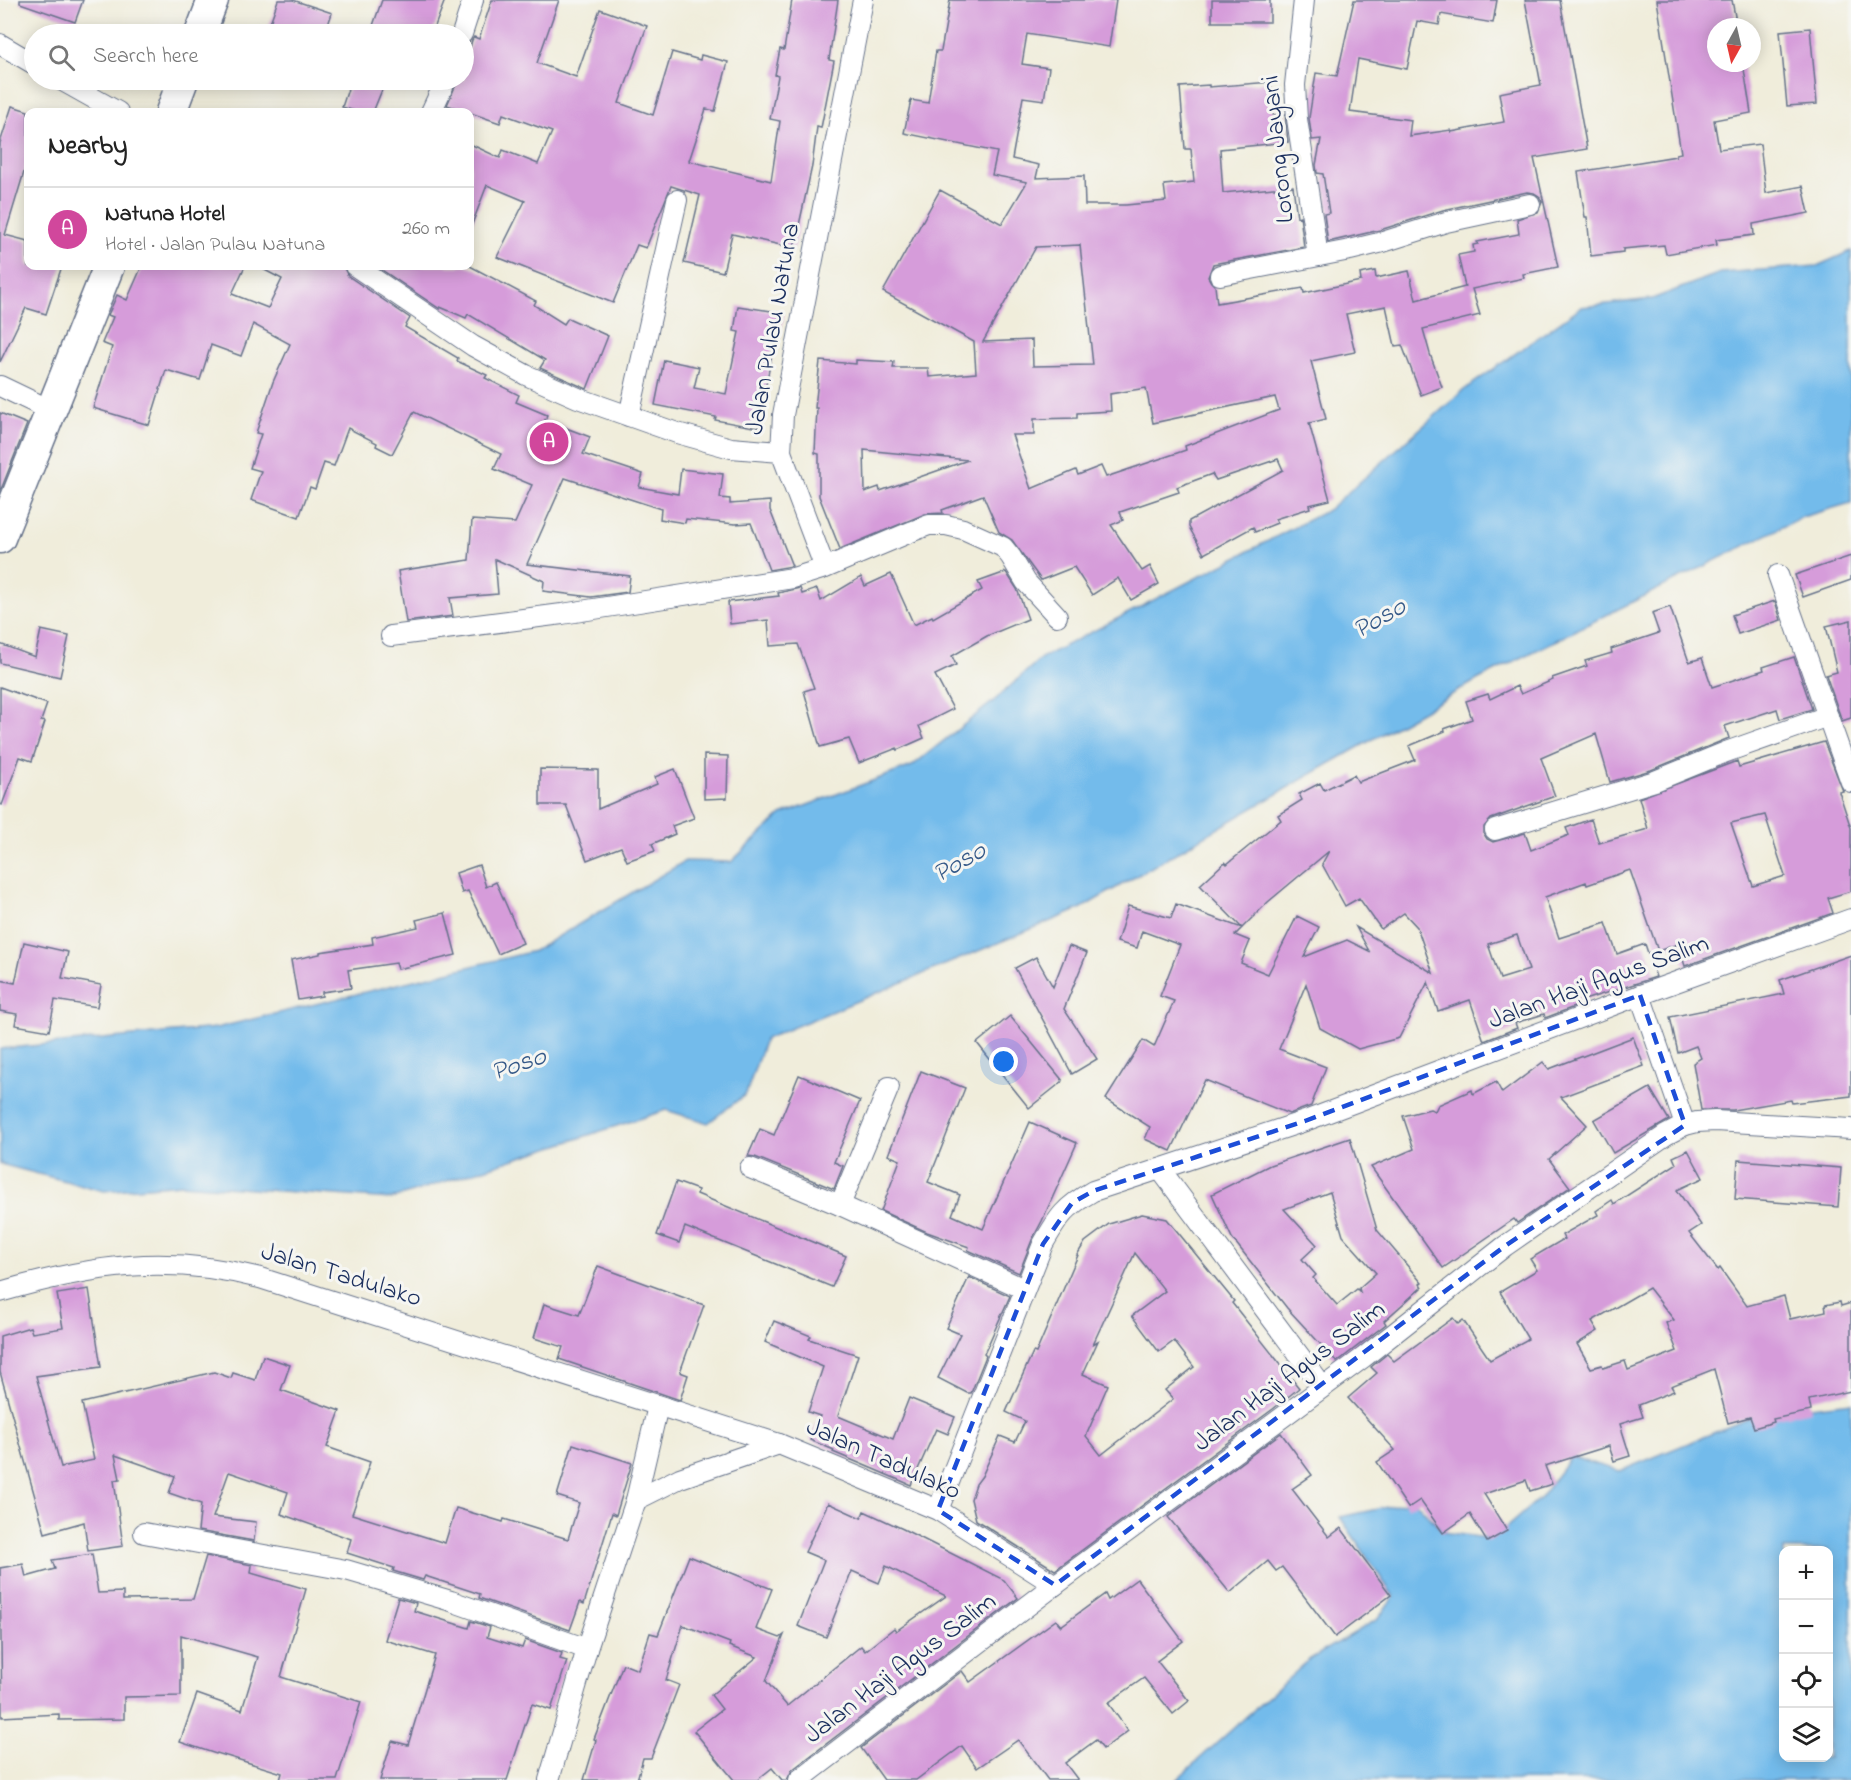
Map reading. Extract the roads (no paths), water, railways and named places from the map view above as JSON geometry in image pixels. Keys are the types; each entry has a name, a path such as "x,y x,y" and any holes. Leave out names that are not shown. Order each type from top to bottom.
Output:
{"highway":[{"path":"204,24 213,0"},
{"path":"172,108 179,90"},
{"path":"0,538 107,270"}],"street":[{"path":"465,24 473,0"},
{"name":"Jalan Pulau Natuna","path":"360,270 473,346 526,375 578,398 677,433 731,448 781,452 783,415 863,0"},
{"name":"Lorong Jayani","path":"1304,0 1295,85 1297,119 1318,256"},
{"path":"0,44 24,58"},
{"path":"78,90 110,108"},
{"path":"433,108 441,90"},
{"path":"629,416 677,200"},
{"name":"Lorong Jayani","path":"1220,275 1383,242 1446,222 1530,204"},
{"path":"0,386 50,410"},
{"path":"781,452 825,568"},
{"path":"391,636 562,614 793,578 825,568 929,525 946,525 963,529 1003,547 1026,582 1057,616"},
{"path":"1778,575 1851,782"},
{"path":"1494,830 1655,781 1726,752 1828,716"},
{"name":"Jalan Haji Agus Salim","path":"938,1510 1043,1244 1058,1218 1072,1203 1093,1191 1305,1121 1640,995 1851,919"},
{"path":"1640,995 1685,1125"},
{"path":"840,1205 889,1087"},
{"name":"Jalan Haji Agus Salim","path":"799,1780 1054,1586 1364,1357 1505,1246 1648,1146 1685,1125 1697,1122 1715,1121 1851,1129"},
{"path":"750,1168 840,1205 1024,1289"},
{"path":"1160,1170 1322,1386"},
{"name":"Jalan Tadulako","path":"0,1292 83,1272 128,1264 165,1263 228,1270 306,1292 779,1444 938,1510 1054,1586"},
{"path":"549,1780 636,1500 658,1406"},
{"path":"636,1500 689,1474 779,1444"},
{"path":"144,1533 346,1570 451,1601 588,1649"}],"water":[{"name":"Poso","path":"1851,251 1851,503 1802,517 1479,679 1080,909 765,1039 746,1094 708,1123 666,1110 391,1199 181,1184 104,1191 0,1164 0,1049 216,1028 534,951 685,861 731,862 781,815 912,766 996,699 1041,658 1328,510 1464,390 1581,307 1652,299 1720,273 1817,266"},
{"path":"1851,1402 1851,1780 1176,1780 1310,1659 1378,1619 1394,1597 1340,1517 1415,1501 1443,1532 1493,1539 1541,1497 1571,1457 1620,1471 1762,1413"}],"place":[{"name":"Natuna Hotel","path":"549,442"}]}
